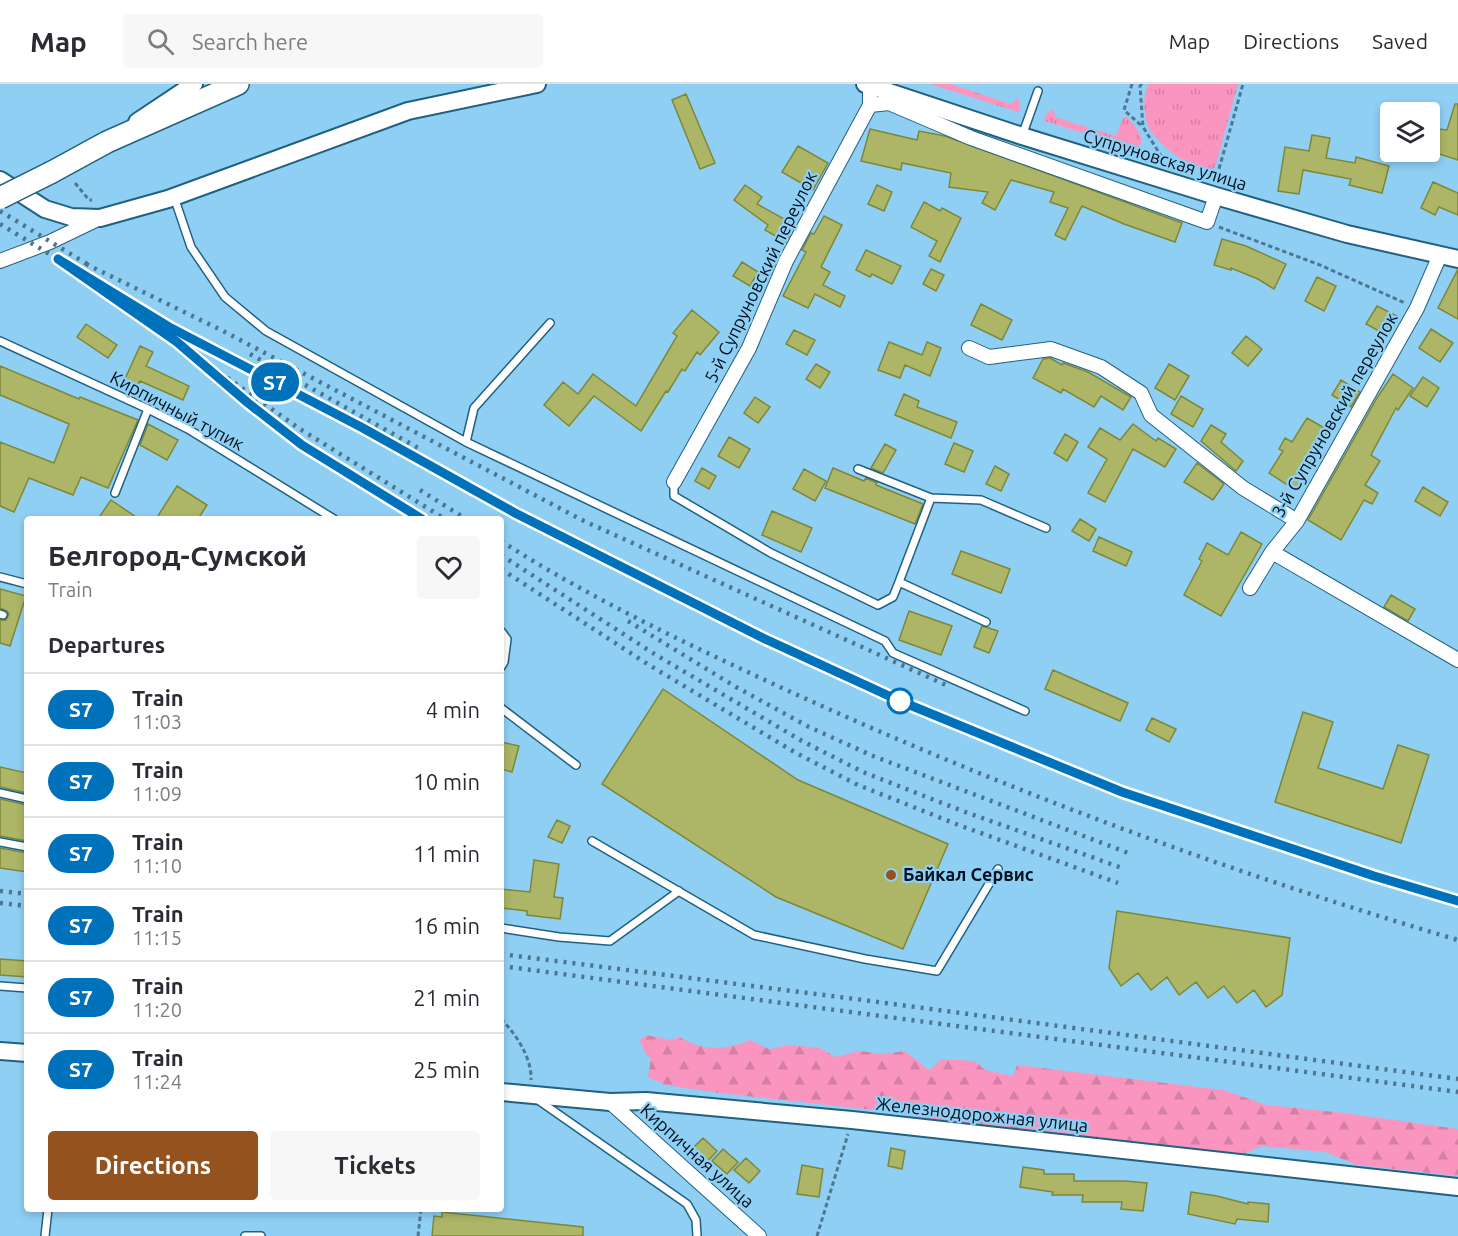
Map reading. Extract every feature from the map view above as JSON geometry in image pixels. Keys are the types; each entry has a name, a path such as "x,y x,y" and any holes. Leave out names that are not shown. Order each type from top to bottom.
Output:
{"main road":[{"path":"0,198 107,142 238,84"}],"street":[{"path":"107,142 194,84"},
{"path":"0,261 50,242 100,218 174,197 408,111 537,84"},
{"name":"5-й Супруновский переулок","path":"674,482 749,348 786,261 870,105 868,84"},
{"name":"Супруновская улица","path":"868,84 1022,136 1216,196 1347,234 1458,259"},
{"path":"870,105 889,103 971,138 1206,222 1216,196"},
{"path":"0,180 45,209 71,217 100,218"},
{"name":"3-й Супруновский переулок","path":"1251,588 1272,552 1297,521 1418,308 1440,255"},
{"path":"969,348 989,357 1051,349 1101,367 1141,393 1151,416 1234,480 1297,521"},
{"path":"1272,552 1458,660"},
{"path":"0,1051 24,1053"},
{"name":"Железнодорожная улица","path":"504,1092 610,1102 646,1101 852,1120 1458,1186"},
{"name":"Кирпичная улица","path":"610,1102 759,1236"}],"lane":[{"path":"1022,136 1038,90"},
{"path":"174,197 191,247 225,297 266,331 465,442 885,640 893,653 1024,711"},
{"path":"465,442 474,408 550,323"},
{"name":"Кирпичный тупик","path":"0,341 188,429 329,516"},
{"path":"115,493 148,409"},
{"path":"858,469 931,498 981,500 1046,528"},
{"path":"674,482 674,496 771,553 878,605 892,597 931,498"},
{"path":"0,577 24,583"},
{"path":"899,582 986,622"},
{"path":"504,635 507,639 504,662"},
{"path":"504,710 576,765"},
{"path":"0,792 24,798"},
{"path":"592,841 754,935 865,959 937,970 998,869"},
{"path":"0,842 24,846"},
{"path":"504,928 610,941 679,891"},
{"path":"0,986 24,988"},
{"path":"530,1095 687,1204 696,1221 697,1236"},
{"path":"45,1236 48,1212"},
{"path":"245,1236 261,1236"}],"path":[{"path":"1143,128 1141,85 1133,84 1124,110 1143,128 1162,159"},
{"path":"1217,176 1243,84"},
{"path":"75,183 90,200 100,200"},
{"path":"1206,222 1320,265 1418,308"},
{"path":"504,1022 515,1033 526,1057 531,1074 530,1095"},
{"path":"817,1236 852,1120"},
{"path":"418,1236 421,1212"}],"green space":[{"path":"930,84 951,84 1011,104 1017,98 1020,108 1018,112"},
{"path":"1149,84 1238,84 1215,168 1198,167 1180,159 1152,133 1144,109"},
{"path":"1051,109 1055,117 1116,136 1123,118 1127,116 1140,134 1140,146 1131,148 1045,121 1044,118"},
{"path":"646,1035 670,1040 679,1037 697,1045 714,1048 750,1040 769,1049 789,1045 820,1048 835,1057 859,1051 884,1054 905,1051 929,1070 942,1059 975,1061 985,1070 1013,1076 1017,1065 1223,1090 1267,1105 1458,1129 1458,1176 1357,1165 1325,1152 1262,1146 1242,1154 989,1128 901,1113 666,1085 648,1077 651,1059 645,1053 640,1040"}],"building":[{"path":"686,94 715,163 700,169 672,100"},
{"path":"1455,104 1458,104 1458,160 1440,154 1440,129 1447,130"},
{"path":"870,129 917,140 919,131 945,136 1182,223 1175,242 1082,206 1065,240 1055,235 1068,208 1050,202 1054,192 1011,180 995,210 982,203 988,192 949,187 951,173 902,163 901,170 861,161"},
{"path":"1312,135 1330,138 1326,158 1355,163 1356,157 1389,166 1382,193 1349,185 1351,179 1303,170 1299,194 1278,191 1285,147 1309,151"},
{"path":"798,146 828,163 813,190 782,172"},
{"path":"1433,182 1458,193 1458,215 1439,207 1435,215 1421,208"},
{"path":"745,185 762,197 757,204 795,225 786,242 765,230 768,225 734,200"},
{"path":"877,185 892,192 884,211 868,204"},
{"path":"924,202 940,211 942,208 961,218 940,262 929,256 937,241 911,227"},
{"path":"824,216 842,225 821,267 830,272 823,285 845,296 840,307 815,294 808,308 783,296 806,252 802,250"},
{"path":"1222,239 1246,246 1286,264 1274,289 1258,279 1231,268 1231,270 1214,265"},
{"path":"866,250 901,266 892,284 872,274 870,277 856,270"},
{"path":"742,262 758,272 750,286 733,276"},
{"path":"931,269 944,275 936,291 923,284"},
{"path":"1458,269 1458,319 1438,308"},
{"path":"1317,277 1336,286 1324,311 1305,301"},
{"path":"981,304 1012,320 1002,340 971,325"},
{"path":"1377,306 1399,317 1388,336 1366,324"},
{"path":"692,310 719,332 700,355 697,352 685,371 682,369 641,431 594,396 569,426 544,405 563,382 578,394 593,374 636,406 677,336 673,333"},
{"path":"86,324 117,345 108,358 77,337"},
{"path":"1431,329 1453,343 1440,362 1419,348"},
{"path":"794,330 815,340 807,355 786,344"},
{"path":"1246,336 1262,349 1248,366 1232,353"},
{"path":"889,342 922,355 927,342 941,348 930,376 905,365 900,378 878,370"},
{"path":"140,346 153,352 146,366 189,386 183,400 140,381 137,386 124,381"},
{"path":"1050,358 1062,365 1063,363 1088,372 1131,397 1123,410 1101,396 1094,407 1063,389 1061,393 1033,378 1043,359"},
{"path":"816,364 830,372 820,388 806,379"},
{"path":"1169,364 1189,376 1175,400 1155,388"},
{"path":"0,366 79,399 80,397 138,420 108,488 81,477 73,495 29,478 14,512 0,506 0,442 54,463 69,424 0,395"},
{"path":"1393,374 1413,388 1398,410 1396,408 1371,455 1380,461 1365,485 1378,493 1372,504 1364,500 1341,540 1308,520"},
{"path":"1423,377 1439,388 1427,407 1410,396"},
{"path":"1341,380 1360,392 1351,407 1332,395"},
{"path":"904,394 919,401 917,407 957,422 951,438 895,415"},
{"path":"1181,396 1203,409 1193,427 1171,414"},
{"path":"755,397 770,407 758,423 744,413"},
{"path":"1307,418 1328,430 1308,471 1295,490 1269,473 1283,451 1279,449 1285,438 1292,442"},
{"path":"148,424 178,440 167,460 140,445"},
{"path":"1133,424 1156,441 1158,438 1176,449 1165,467 1133,449 1105,502 1088,493 1107,459 1088,447 1100,428 1120,440"},
{"path":"1211,425 1226,434 1221,442 1243,461 1236,471 1201,441"},
{"path":"1065,434 1078,442 1067,461 1054,453"},
{"path":"729,437 750,449 739,468 718,456"},
{"path":"954,443 973,451 964,472 945,464"},
{"path":"885,444 896,450 883,473 871,468"},
{"path":"1197,463 1224,484 1213,500 1184,482"},
{"path":"995,466 1009,474 1001,491 986,484"},
{"path":"702,468 716,476 709,489 695,481"},
{"path":"833,468 864,481 866,478 877,483 876,485 923,504 915,524 825,488"},
{"path":"804,469 826,481 815,501 793,489"},
{"path":"177,486 207,505 200,516 158,516"},
{"path":"1423,487 1448,502 1440,516 1415,501"},
{"path":"111,500 135,516 100,516"},
{"path":"772,511 812,528 801,552 762,535"},
{"path":"1080,519 1096,529 1089,541 1072,531"},
{"path":"1241,532 1262,544 1221,616 1184,595 1202,561 1199,559 1207,543 1228,555"},
{"path":"1099,537 1132,552 1126,566 1093,551"},
{"path":"961,551 1010,569 1001,593 952,574"},
{"path":"0,589 24,595 24,602 10,646 0,643 0,620 6,620 9,614 0,608"},
{"path":"1391,595 1415,609 1408,621 1384,607"},
{"path":"909,611 952,626 941,655 899,640"},
{"path":"982,626 998,631 989,653 974,647"},
{"path":"1053,670 1128,703 1120,721 1045,689"},
{"path":"663,689 798,780 948,844 903,949 776,897 602,784"},
{"path":"1303,712 1333,722 1318,768 1383,789 1398,745 1429,755 1401,843 1275,802"},
{"path":"1152,718 1176,729 1169,742 1146,730"},
{"path":"504,743 519,746 512,772 504,770"},
{"path":"0,767 24,772 24,792 0,787"},
{"path":"0,799 24,804 24,840 0,836"},
{"path":"557,820 570,826 562,843 548,837"},
{"path":"0,848 24,852 24,872 0,868"},
{"path":"534,860 559,864 554,897 563,898 560,919 527,915 527,911 504,908 504,889 530,892"},
{"path":"1117,911 1290,938 1282,995 1266,1007 1254,990 1237,1003 1224,986 1208,998 1196,982 1179,995 1167,977 1151,990 1138,973 1121,986 1109,968"},
{"path":"0,959 24,961 24,977 0,975"},
{"path":"703,1138 717,1151 706,1163 691,1150"},
{"path":"891,1148 905,1151 902,1169 888,1166"},
{"path":"723,1149 738,1162 727,1174 712,1161"},
{"path":"746,1158 760,1171 749,1183 734,1170"},
{"path":"802,1165 823,1169 819,1197 797,1194"},
{"path":"1023,1167 1044,1170 1044,1174 1074,1174 1074,1181 1147,1183 1143,1211 1121,1209 1122,1202 1082,1202 1083,1195 1052,1195 1053,1192 1020,1187"},
{"path":"1191,1192 1248,1204 1248,1202 1269,1204 1268,1222 1237,1219 1235,1224 1188,1214"},
{"path":"442,1212 583,1227 583,1236 432,1236 434,1216 442,1217"}],"railway":[{"path":"0,211 92,267"},
{"path":"0,224 171,328 361,427 517,514 763,638 900,701 1122,792 1374,876 1458,901"},
{"path":"86,264 223,331 584,521 948,686"},
{"path":"161,331 300,429 440,516"},
{"path":"250,354 420,449"},
{"path":"234,391 302,445 418,516"},
{"path":"420,490 461,516"},
{"path":"504,543 607,603 681,640 793,693 956,764 1038,797 1205,858 1458,940"},
{"path":"504,557 656,655 802,741 863,772 960,810 1125,869"},
{"path":"504,571 649,665 796,753 858,785 956,824 1118,883"},
{"path":"628,621 736,687 809,727 873,756 1131,854"},
{"path":"0,891 24,894"},
{"path":"0,903 24,906"},
{"path":"504,954 1458,1079"},
{"path":"504,966 1458,1092"}],"train":[{"name":"S7","path":"417,516 302,445 248,403 177,342 58,259 171,328 361,427 517,514 684,600 900,701 1122,792 1374,876 1458,901"}],"place":[{"name":"Байкал Сервис","path":"891,875"}]}
